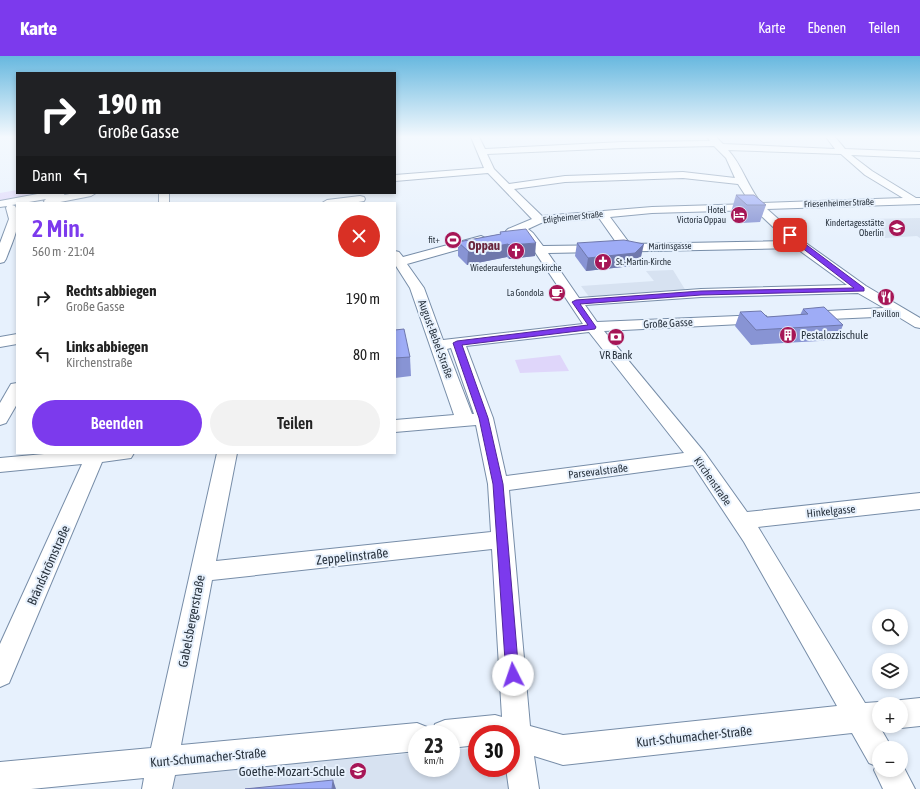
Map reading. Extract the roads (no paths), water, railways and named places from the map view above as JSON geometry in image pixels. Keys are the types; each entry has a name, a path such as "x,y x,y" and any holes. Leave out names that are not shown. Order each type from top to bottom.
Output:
{"street":[{"path":"396,178 476,171"},
{"path":"491,171 539,220"},
{"path":"737,171 757,206 799,244 861,289 920,324"},
{"path":"864,171 918,202"},
{"path":"506,187 565,179 682,175 741,181"},
{"path":"0,204 55,194"},
{"path":"43,202 85,194"},
{"path":"333,202 359,198"},
{"name":"Friesenheimer Straße","path":"757,206 918,202"},
{"name":"Edigheimer Straße","path":"397,260 497,236 539,220 602,214 757,206"},
{"path":"4,259 15,219 9,208"},
{"path":"602,214 626,247"},
{"name":"Kirchenstraße","path":"520,228 529,235 541,250 593,327 698,458 742,521 869,718 876,741"},
{"name":"Martinsgasse","path":"541,250 799,244"},
{"name":"August-Bebel-Straße","path":"397,260 417,288 439,345 474,419 498,484 503,539 512,725"},
{"path":"576,302 701,293 861,289"},
{"path":"794,317 902,313 920,314"},
{"name":"Große Gasse","path":"439,345 593,327 771,318"},
{"path":"0,342 16,339"},
{"name":"August-Bebel-Straße","path":"457,343 474,419"},
{"path":"0,419 16,390"},
{"path":"396,426 474,419"},
{"path":"0,465 114,454"},
{"name":"Gabelsbergerstraße","path":"157,789 227,454"},
{"name":"Brändströmstraße","path":"0,674 95,456"},
{"name":"Parsevalstraße","path":"498,484 698,458"},
{"name":"Hinkelgasse","path":"742,521 920,501"},
{"name":"Zeppelinstraße","path":"201,572 503,539"},
{"path":"908,713 920,712"},
{"name":"Kurt-Schumacher-Straße","path":"520,737 563,750 869,718"},
{"name":"Kurt-Schumacher-Straße","path":"0,777 408,738"},
{"name":"August-Bebel-Straße","path":"520,769 524,789"},
{"path":"893,777 900,789"}],"place":[{"name":"Hotel Victoria Oppau","path":"739,215"},
{"name":"Kindertagesstätte Oberlin","path":"897,228"},
{"name":"fit+","path":"453,240"},
{"name":"Wiederauferstehungskirche","path":"516,251"},
{"name":"St.-Martin-Kirche","path":"603,262"},
{"name":"La Gondola","path":"557,293"},
{"name":"Pavillon","path":"886,297"},
{"name":"Pestalozzischule","path":"788,335"},
{"name":"VR Bank","path":"616,337"},
{"name":"Goethe-Mozart-Schule","path":"358,771"}],"district":[{"name":"Oppau","path":"484,245"}]}
